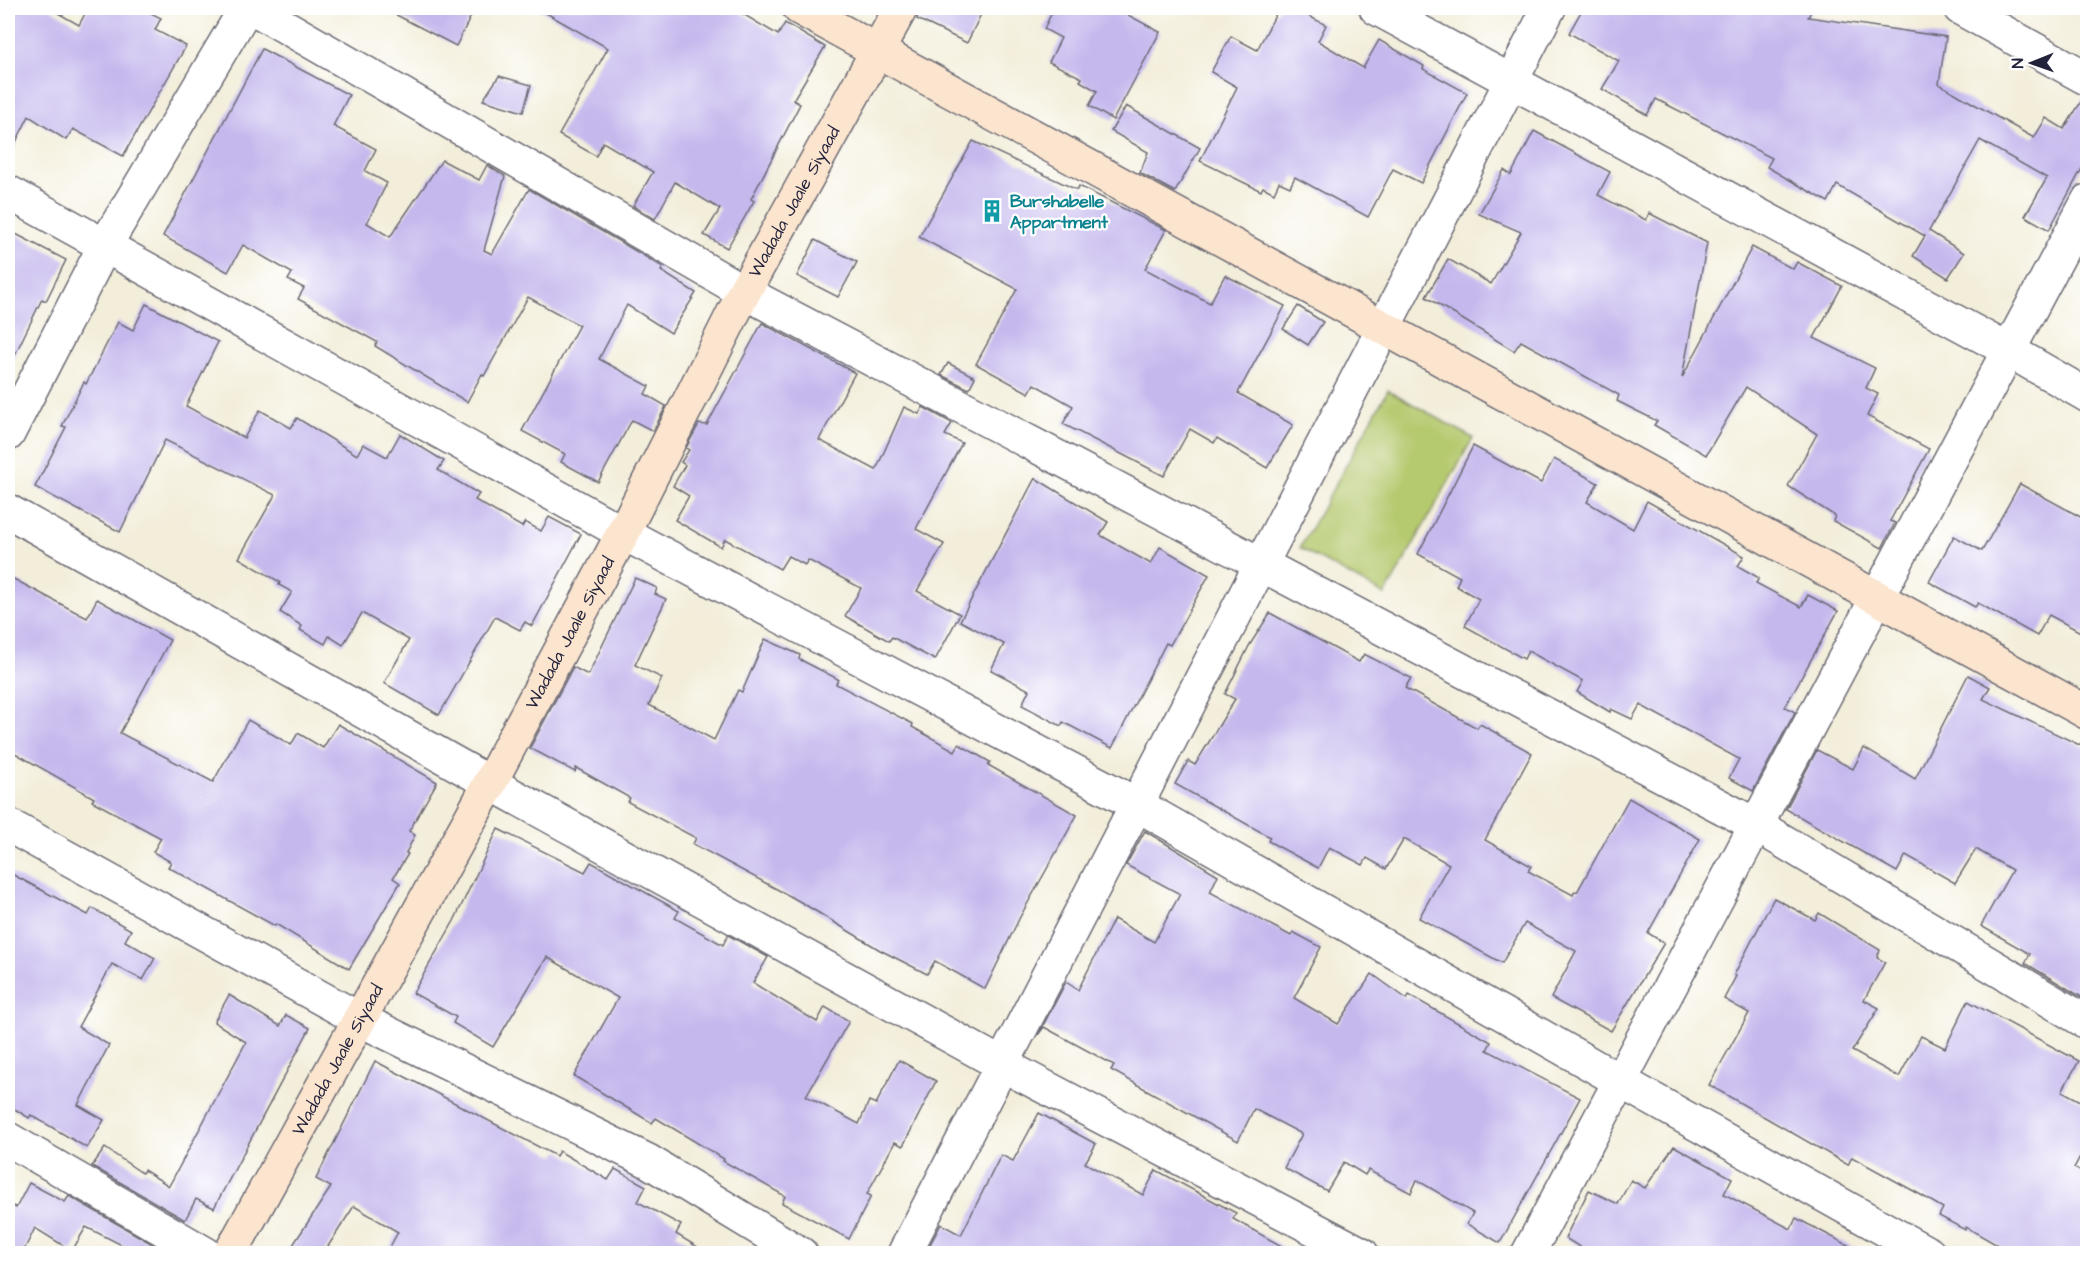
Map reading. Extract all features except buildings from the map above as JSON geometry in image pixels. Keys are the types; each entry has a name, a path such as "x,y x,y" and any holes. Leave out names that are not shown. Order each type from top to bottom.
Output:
{"main road":[{"path":"798,8 2088,713"},
{"name":"Wadada Jaale Siyaad","path":"230,1254 490,783 623,533 744,292 901,8"}],"street":[{"path":"8,434 104,247 246,8"},
{"path":"253,8 744,292 1756,825 2088,1023"},
{"path":"1376,8 2008,350 2088,396"},
{"path":"904,1254 1548,8"},
{"path":"1960,8 2088,79"},
{"path":"8,192 623,533 1136,804 1620,1082 1929,1254"},
{"path":"1528,1254 2088,201"},
{"path":"8,512 490,783 1001,1064 1362,1254"},
{"path":"8,825 359,1019 648,1161 801,1254"},
{"path":"8,1139 206,1254"}],"green space":[{"path":"1388,390 1473,438 1385,595 1300,548"}],"place":[{"name":"Burshabelle Appartment","path":"992,211"}]}
